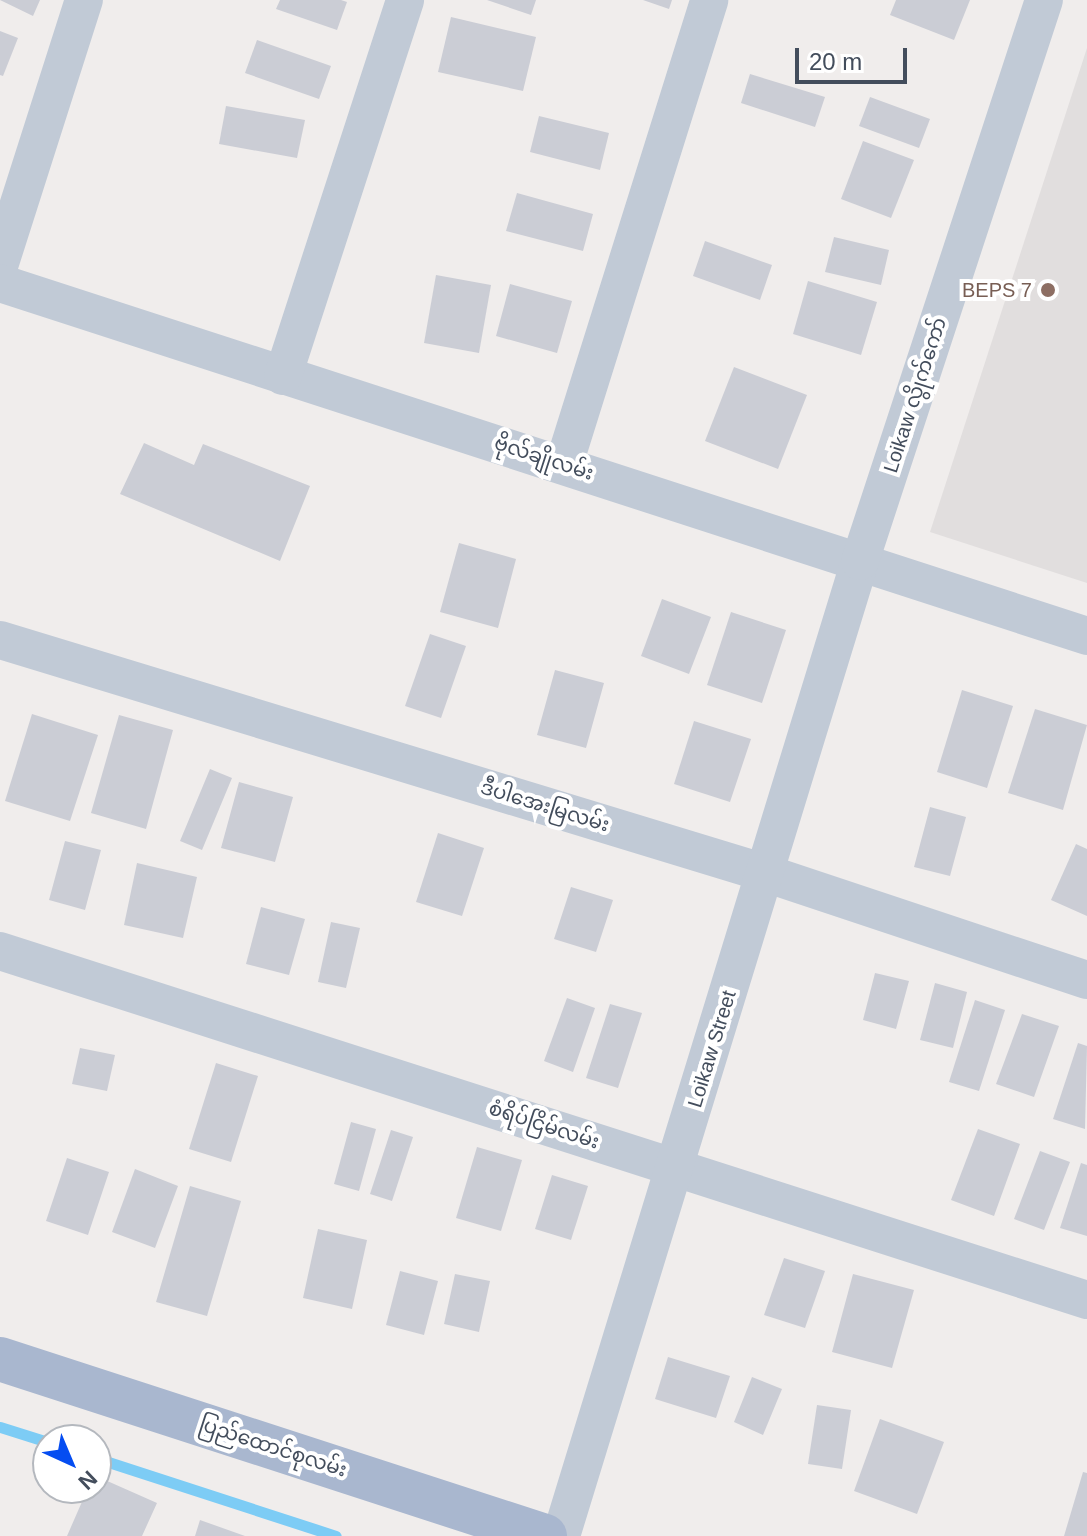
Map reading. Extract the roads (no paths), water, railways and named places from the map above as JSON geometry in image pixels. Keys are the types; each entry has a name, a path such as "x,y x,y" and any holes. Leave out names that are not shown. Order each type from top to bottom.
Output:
{"main road":[{"name":"ပြည်ထောင်စုလမ်း","path":"0,1359 545,1536"}],"street":[{"path":"0,263 84,0"},
{"path":"283,376 405,0"},
{"path":"564,464 709,0"},
{"name":"Loikaw လွိုက်ကော်","path":"860,561 1044,0"},
{"name":"ဗိုလ်ချိုလမ်း","path":"0,283 1087,636"},
{"name":"Loikaw Street","path":"561,1536 860,561"},
{"name":"ဒီပါအေးမြလမ်း","path":"0,640 765,873 1087,980"},
{"name":"စံရိပ်ငြိမ်လမ်း","path":"0,951 1087,1300"}],"waterway":[{"path":"0,1427 32,1437"},
{"path":"112,1463 336,1536"}],"place":[{"name":"BEPS 7","path":"1048,290"}]}
